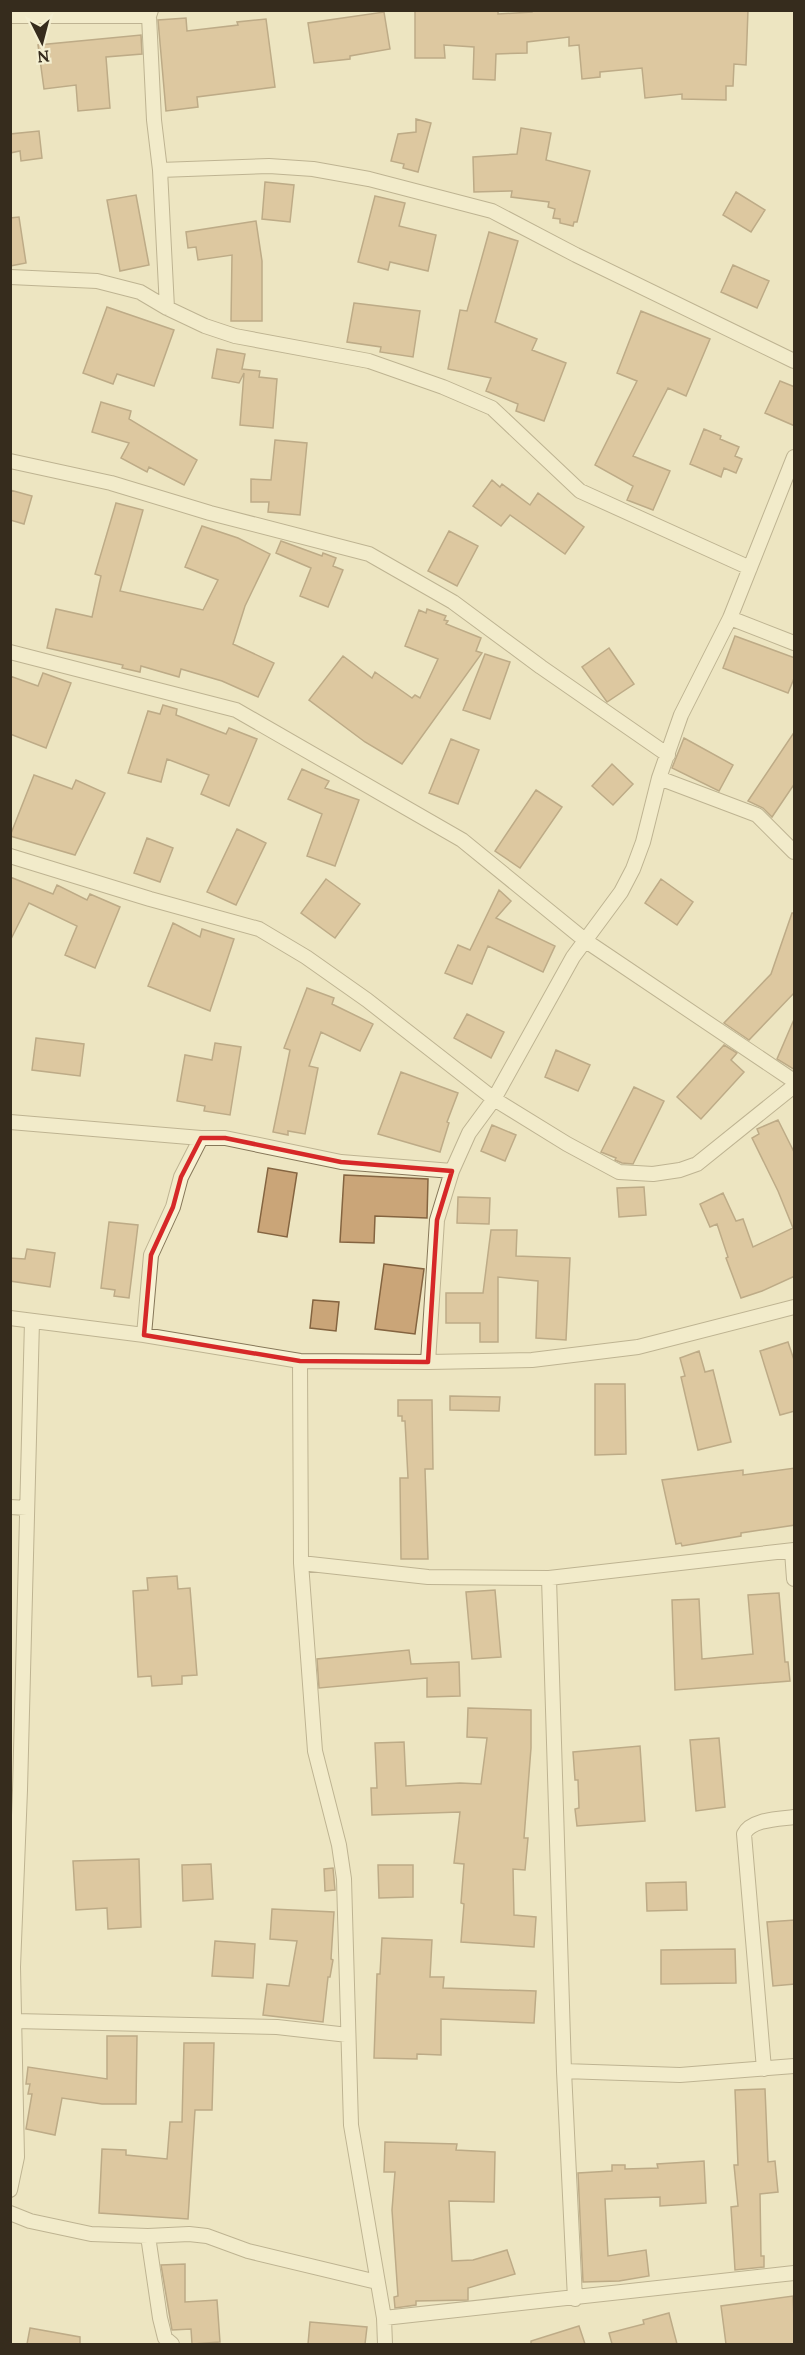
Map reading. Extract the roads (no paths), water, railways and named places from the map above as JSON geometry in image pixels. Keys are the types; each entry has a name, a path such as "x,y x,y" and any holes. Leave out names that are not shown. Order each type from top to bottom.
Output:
{"street":[{"path":"10,16 150,13 154,120 160,170 166,308"},
{"path":"160,170 269,166 313,169 369,179 492,211 576,255 795,361"},
{"path":"10,277 97,282 140,292 166,308 205,326 236,336 369,361 443,387 492,408 580,491 750,568"},
{"path":"428,1362 437,1220 452,1172 470,1133 494,1099 573,957 621,892 633,869 643,842 659,778 681,715 730,618 795,457"},
{"path":"10,461 111,483 210,513 369,554 453,602 541,667 668,755"},
{"path":"730,618 795,643"},
{"path":"10,652 236,710 462,840 586,941 795,1081"},
{"path":"659,778 757,816 795,852"},
{"path":"10,856 150,899 259,929 306,957 367,1000 494,1099 567,1144 619,1172 653,1174 680,1170 697,1164 795,1086"},
{"path":"10,1122 225,1138 341,1162 452,1172"},
{"path":"144,1335 151,1255 173,1207 181,1177 201,1138"},
{"path":"10,1318 144,1335 300,1361 428,1362 532,1360 638,1347 795,1307"},
{"path":"10,2190 17,2157 13,1967 15,1788 27,1508 32,1321"},
{"path":"300,1361 301,1563 315,1751 339,1845 344,1879 351,2125 384,2318 384,2344"},
{"path":"10,1507 27,1508"},
{"path":"301,1563 428,1577 549,1578 793,1550 795,1579"},
{"path":"549,1578 564,2071 575,2299"},
{"path":"764,2069 744,1834 745,1830 752,1826 795,1817"},
{"path":"15,2020 277,2027 348,2035"},
{"path":"564,2071 680,2075 795,2066"},
{"path":"10,2213 30,2221 91,2234 207,2236 248,2251 377,2282"},
{"path":"148,2236 160,2318 165,2338 172,2344"},
{"path":"384,2318 575,2299 795,2273"}]}
